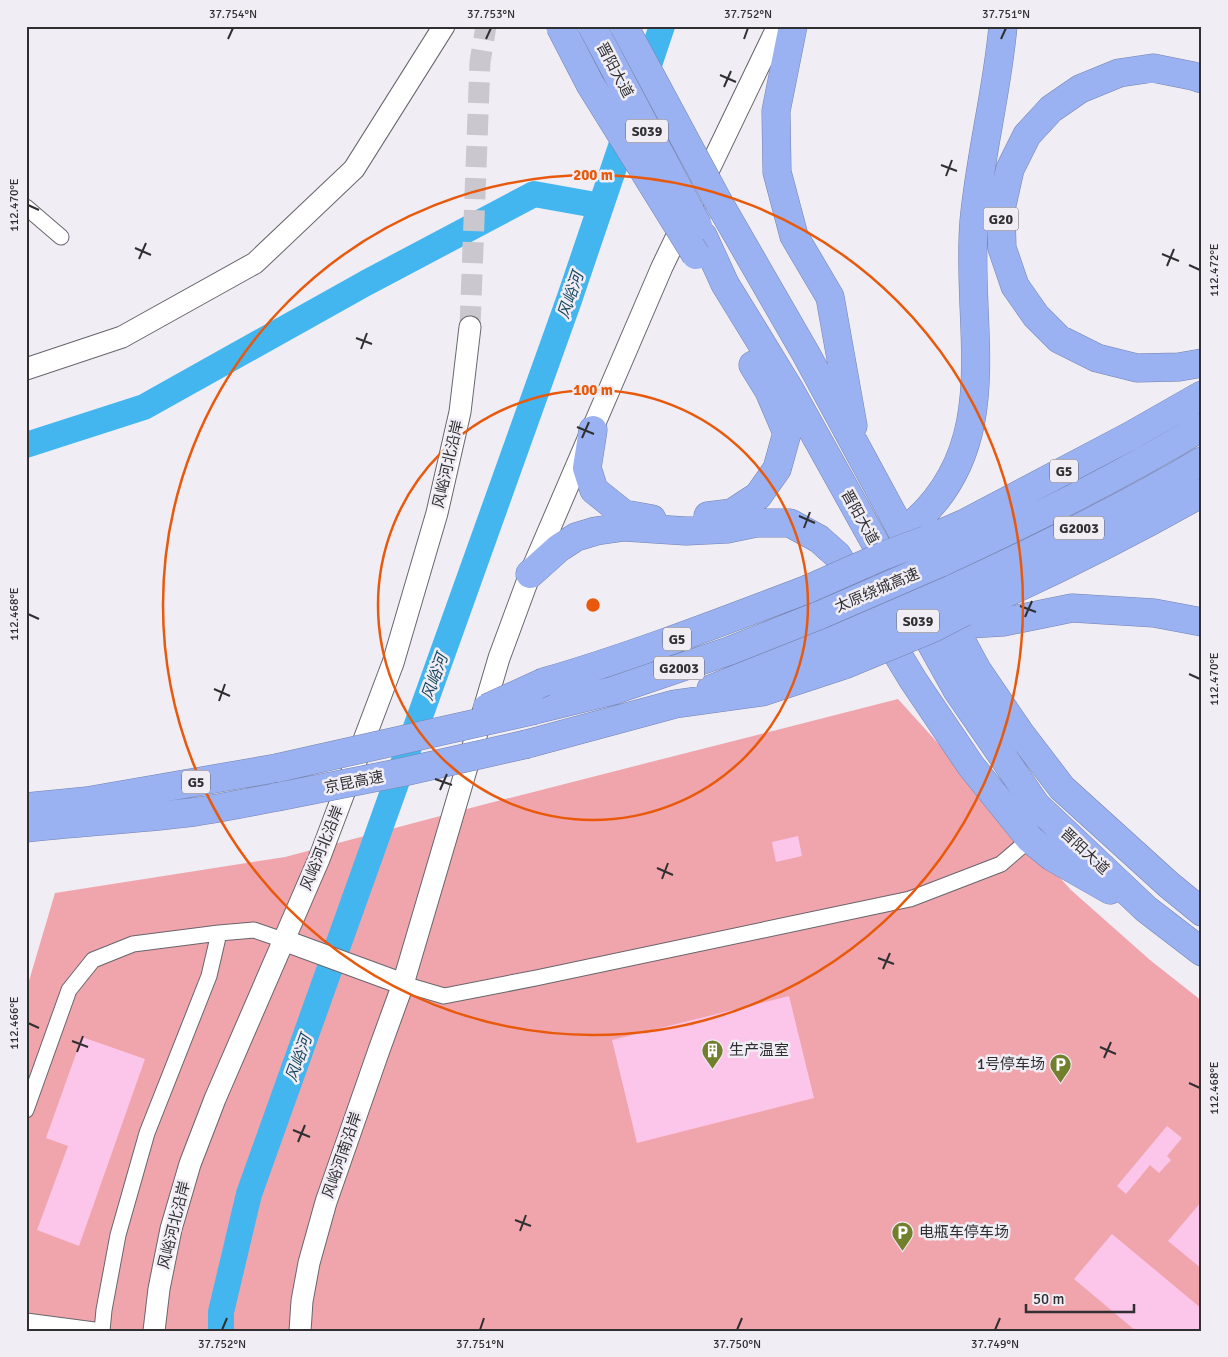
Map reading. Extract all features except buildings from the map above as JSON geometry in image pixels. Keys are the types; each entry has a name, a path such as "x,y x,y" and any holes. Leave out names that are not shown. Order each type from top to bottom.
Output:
{"highway":[{"path":"560,26 590,84 699,245 718,305 769,391 787,433 777,470 758,496 732,513 691,518 654,519 624,514 594,490 587,468 593,430"},
{"name":"晋阳大道","path":"592,26 699,245 790,390 957,690 1036,805 1146,909 1202,952"},
{"name":"晋阳大道","path":"624,26 727,201 776,303 806,354 977,670 1020,733 1062,788 1202,912"},
{"name":"S039","path":"645,26 727,201"},
{"path":"793,26 776,110 777,172 794,236 830,297 857,450"},
{"path":"927,542 926,512 946,486 960,459 970,429 975,399 977,370 972,259 974,221 1004,26"},
{"name":"G20","path":"1202,79 1153,68 1119,73 1080,89 1050,109 1027,135 1010,169 1001,209 1002,248 1015,286 1036,316 1059,339 1097,358 1137,368 1179,368 1202,363"},
{"name":"G5","path":"438,731 544,682 594,668 690,634 808,589 885,555 927,542 1113,445 1202,394"},
{"name":"太原绕城高速","path":"438,731 612,691 728,651 820,615 927,542 1027,523 1100,485 1202,427"},
{"name":"太原绕城高速","path":"675,704 832,641 962,609 1039,549 1202,460"},
{"path":"962,609 1035,581 1202,493"},
{"path":"530,574 559,548 576,537 596,531 624,527 686,531 727,529 756,523 790,523 819,539 837,555 913,680 971,766 1030,839 1052,857 1146,909"},
{"name":"G5","path":"675,704 762,692 844,665 933,628 962,609 1003,622 1072,608 1154,613 1202,622"},
{"name":"京昆高速","path":"26,828 196,811 278,797 403,772 527,744 675,704"},
{"name":"京昆高速","path":"26,807 87,801 277,768 438,731"}],"street":[{"path":"26,369 122,337 255,263 354,169 444,26"},
{"name":"风峪河南沿岸","path":"300,1331 302,1301 309,1263 326,1202 378,1050 499,658 530,574 662,268 778,26"},
{"path":"26,207 61,238"},
{"name":"风峪河北沿岸","path":"154,1331 159,1288 170,1229 190,1164 215,1099 292,944 319,858 393,663 439,504 460,412 470,327"},
{"path":"26,1110 68,990 93,960 133,944 254,930 398,982 444,996 910,899 1001,864 1030,839"},
{"path":"26,1321 102,1331 118,1235 147,1133 209,976 219,933"}],"shaded area":[{"path":"898,699 1071,890 1150,960 1202,1001 1202,1331 26,1331 26,991 55,893 285,857"}],"waterway":[{"name":"风峪河","path":"642,86 662,26"},
{"name":"风峪河","path":"221,1331 221,1312 249,1194 569,300 629,123"},
{"path":"26,445 144,407 366,283 534,194 601,206"}],"tunnel":[{"path":"470,327 480,62 486,26"}],"place":[{"name":"生产温室","path":"713,1069"},
{"name":"1号停车场","path":"1061,1083"},
{"name":"电瓶车停车场","path":"903,1251"}]}
